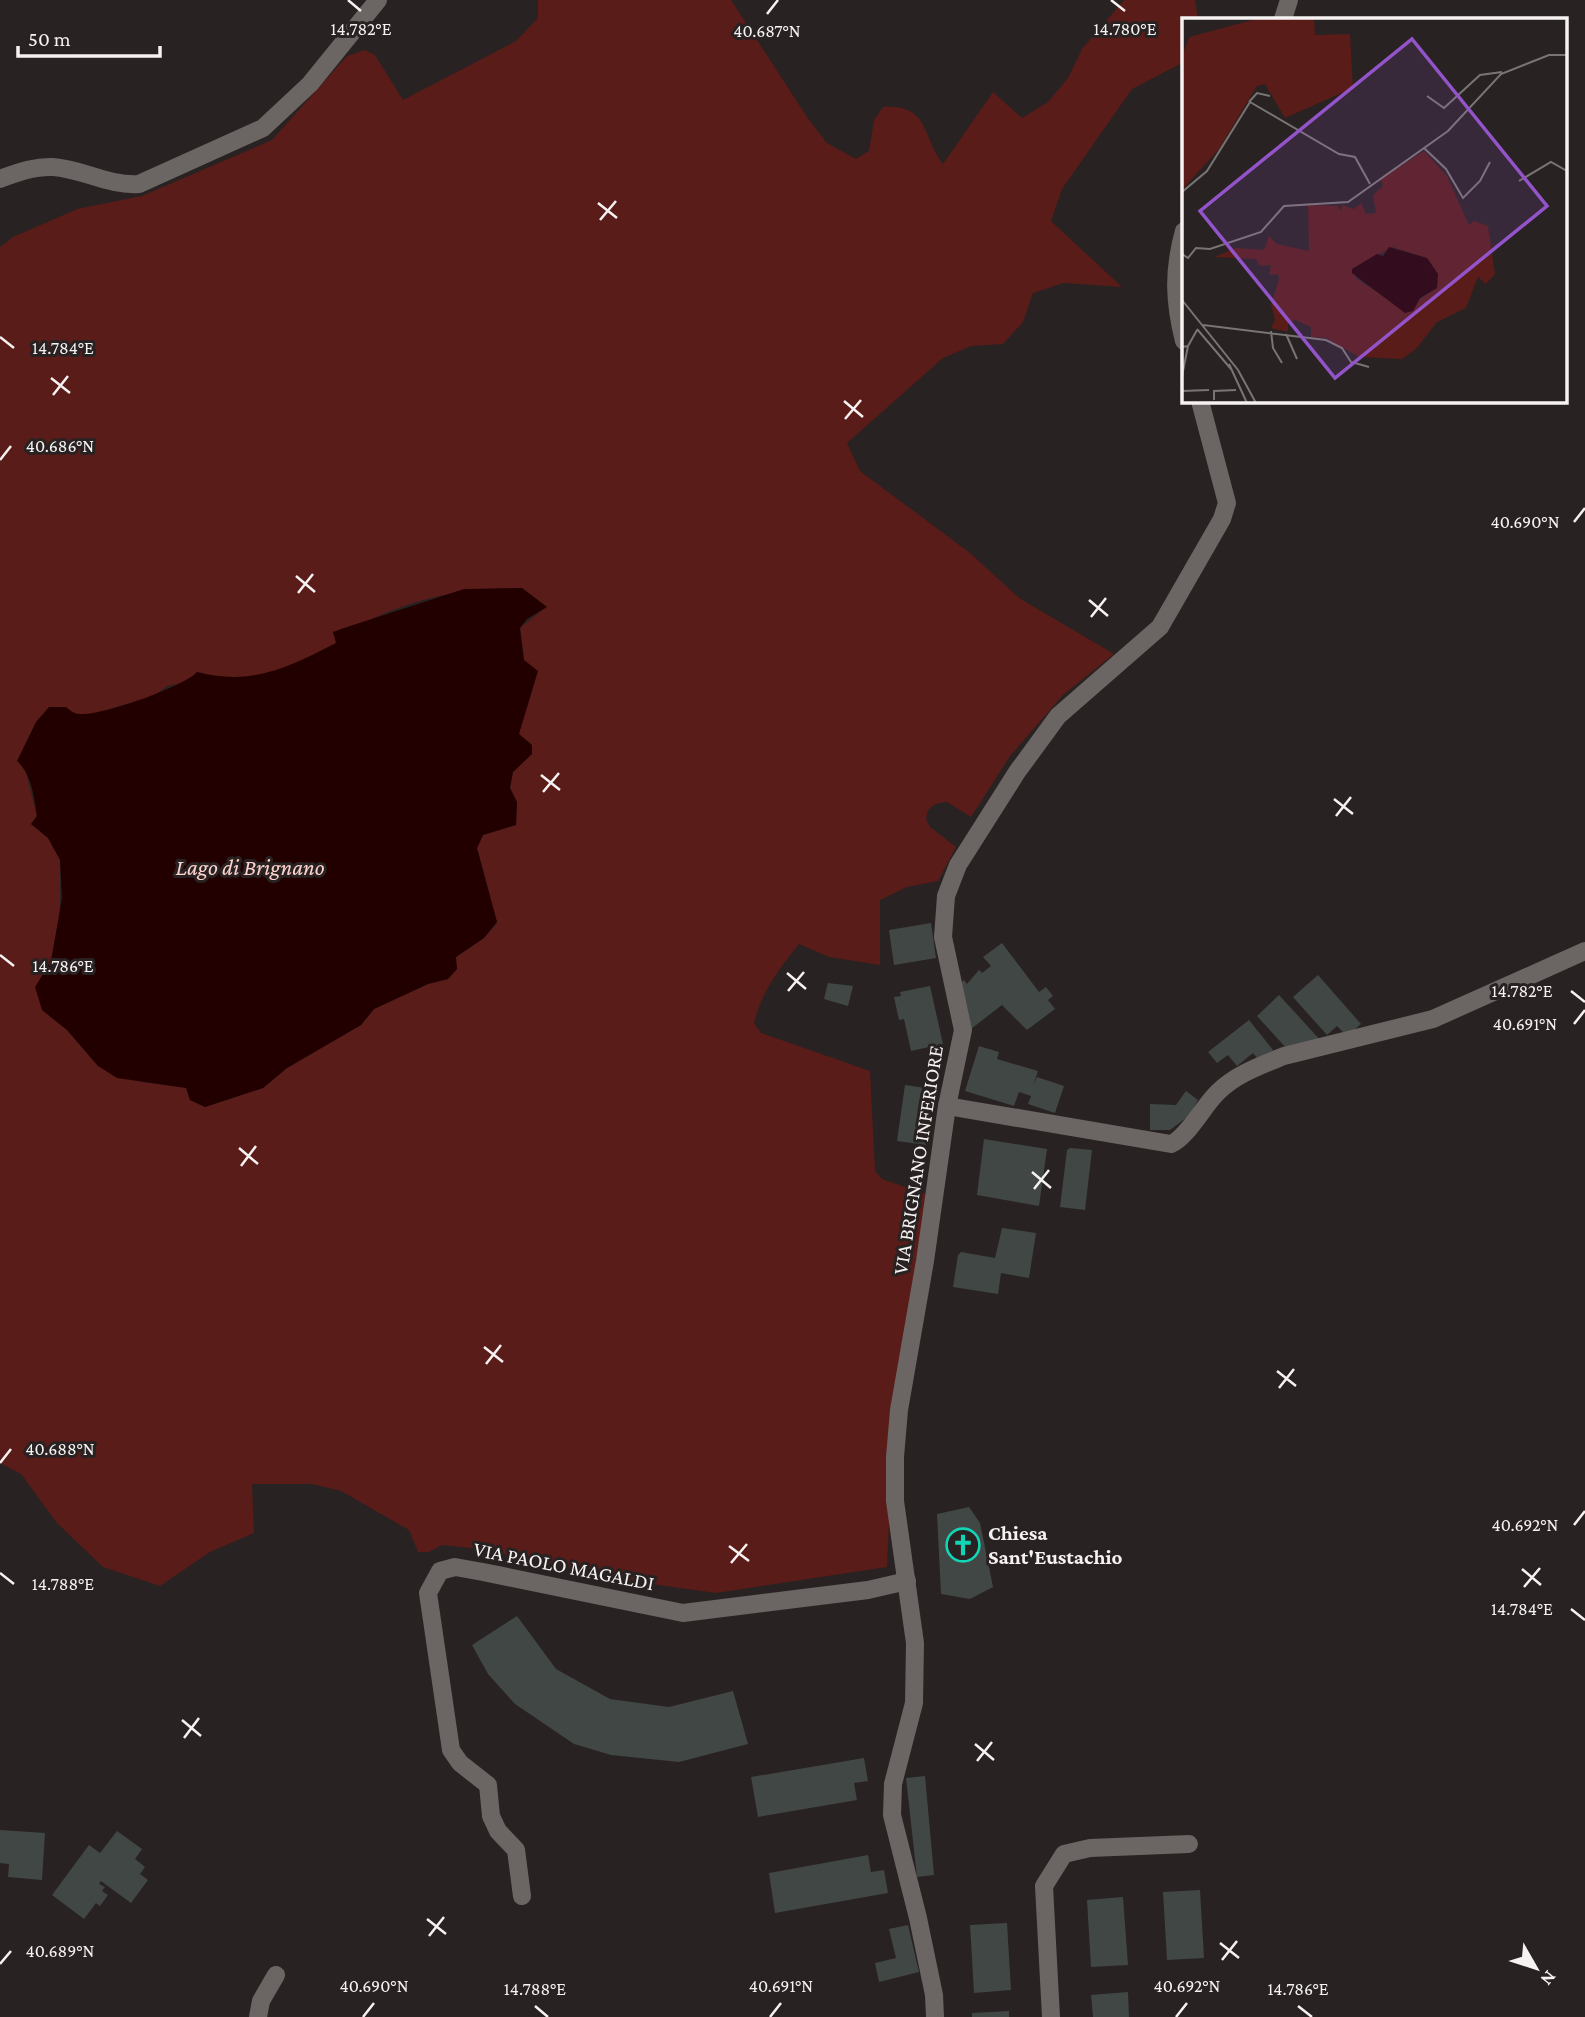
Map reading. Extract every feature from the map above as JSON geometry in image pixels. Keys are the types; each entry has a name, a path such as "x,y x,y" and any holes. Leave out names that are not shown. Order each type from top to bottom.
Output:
{"street":[{"path":"0,179 28,170 55,167 118,185 139,184 263,128 310,84 378,0"},
{"path":"1283,18 1289,0"},
{"path":"1182,239 1175,268 1174,296 1182,332"},
{"name":"VIA BRIGNANO INFERIORE","path":"935,2017 934,1995 918,1918 892,1815 893,1784 914,1703 915,1643 895,1502 897,1434 947,1106 962,1030 943,937 944,908 949,884 987,817 1058,716 1160,627 1222,519 1226,499 1200,402"},
{"path":"947,1106 1171,1144 1183,1135 1220,1090 1264,1064 1284,1056 1433,1019 1585,951"},
{"name":"VIA PAOLO MAGALDI","path":"522,1896 516,1850 498,1831 491,1816 488,1785 460,1763 451,1750 428,1593 440,1571 455,1567 683,1614 868,1590 907,1581"},
{"path":"1051,2017 1044,1886 1063,1854 1090,1848 1189,1844"},
{"path":"258,2017 261,2001 276,1975"}],"shaded area":[{"path":"538,0 731,0 809,120 827,143 856,159 869,151 874,120 883,107 898,107 909,111 923,124 943,164 993,92 1022,118 1048,102 1068,78 1082,49 1124,0 1195,0 1198,18 1182,18 1182,63 1132,89 1062,189 1051,221 1122,287 1064,283 1033,293 1023,322 1003,344 971,346 943,358 847,443 860,471 970,553 1019,598 1114,654 1063,695 1010,756 971,817 947,802 930,808 926,819 930,827 956,847 938,881 907,887 880,900 880,965 829,957 799,944 766,991 754,1023 761,1033 870,1071 875,1171 882,1179 926,1194 892,1455 887,1567 716,1593 637,1582 481,1549 442,1545 429,1552 418,1552 409,1530 341,1491 312,1484 252,1484 254,1533 210,1552 160,1586 103,1567 57,1523 21,1474 0,1463 0,247 13,237 77,209 142,196 272,140 347,56 365,50 375,55 403,100 516,41 538,18","holes":["522,588 546,607 520,628 524,660 519,734 532,745 532,753 513,772 510,788 517,802 516,825 483,835 477,848 497,923 484,938 456,957 448,979 428,984 374,1009 361,1025 287,1068 263,1088 205,1107 190,1100 187,1088 142,1082 98,1066 67,1030 42,1010 44,970 51,961 60,919 60,860 48,838 31,824 37,816 25,769 76,715 92,714 154,696 167,686 188,682 197,672 234,677 285,668 335,644 370,620 406,605 444,595 483,589"]}],"water":[{"name":"Lago di Brignano","path":"522,588 547,607 527,619 520,628 524,660 538,671 519,734 532,745 532,754 513,772 510,788 517,802 516,825 483,835 477,848 497,922 484,938 456,957 457,969 448,979 428,984 374,1009 361,1025 287,1068 263,1088 205,1107 190,1100 186,1088 117,1078 98,1066 67,1030 42,1010 35,987 51,961 62,898 60,860 48,838 31,824 37,816 33,794 26,773 17,761 36,722 49,707 66,707 80,714 91,713 161,692 197,672 235,677 269,672 336,643 333,632 344,628 464,589"}],"building":[{"path":"931,923 936,958 894,965 889,930"},
{"path":"1002,943 1039,992 1046,987 1053,996 1048,1000 1055,1009 1027,1030 1002,1005 971,1029 957,986 964,980 967,984 979,970 982,973 991,966 983,957"},
{"path":"1318,975 1361,1024 1347,1036 1337,1026 1327,1035 1293,997"},
{"path":"828,983 853,986 848,1006 824,999"},
{"path":"930,986 943,1044 911,1051 904,1019 899,1020 894,997 901,996 900,992"},
{"path":"1279,995 1322,1042 1288,1050 1257,1016"},
{"path":"1249,1020 1273,1050 1259,1060 1253,1053 1237,1066 1228,1055 1217,1063 1208,1052"},
{"path":"979,1046 999,1052 997,1059 1038,1071 1033,1086 1037,1077 1064,1086 1055,1113 1028,1104 1031,1096 1019,1092 1014,1106 965,1091"},
{"path":"905,1085 933,1089 926,1145 897,1141"},
{"path":"1186,1091 1198,1100 1190,1115 1170,1130 1150,1130 1150,1104 1176,1105"},
{"path":"984,1139 1047,1149 1039,1206 977,1195"},
{"path":"1067,1150 1092,1150 1085,1210 1060,1207"},
{"path":"1002,1228 1036,1233 1029,1278 1001,1273 998,1294 953,1287 958,1255 961,1252 995,1258"},
{"path":"969,1507 980,1523 993,1587 970,1599 941,1594 937,1514"},
{"path":"517,1616 556,1669 610,1699 669,1707 733,1691 748,1744 679,1762 611,1755 574,1744 515,1704 488,1674 472,1645"},
{"path":"864,1758 868,1781 854,1783 857,1800 758,1817 751,1777"},
{"path":"925,1776 934,1875 917,1877 906,1778"},
{"path":"0,1830 45,1833 42,1880 8,1877 9,1864 0,1863"},
{"path":"117,1831 142,1849 135,1859 145,1867 140,1874 148,1880 131,1903 101,1881 99,1884 105,1887 102,1891 108,1895 100,1906 96,1903 84,1919 52,1895 89,1845 100,1853"},
{"path":"868,1855 871,1872 884,1870 888,1893 775,1913 769,1873"},
{"path":"1200,1890 1204,1958 1167,1960 1163,1892"},
{"path":"1123,1897 1128,1965 1091,1967 1087,1900"},
{"path":"1007,1923 1011,1990 974,1993 970,1925"},
{"path":"908,1925 919,1972 879,1982 875,1963 896,1958 889,1929"},
{"path":"1128,1992 1129,2017 1093,2017 1091,1995"},
{"path":"1009,2011 1009,2017 972,2017 972,2013"}],"place":[{"name":"Chiesa Sant'Eustachio","path":"963,1545"}]}
